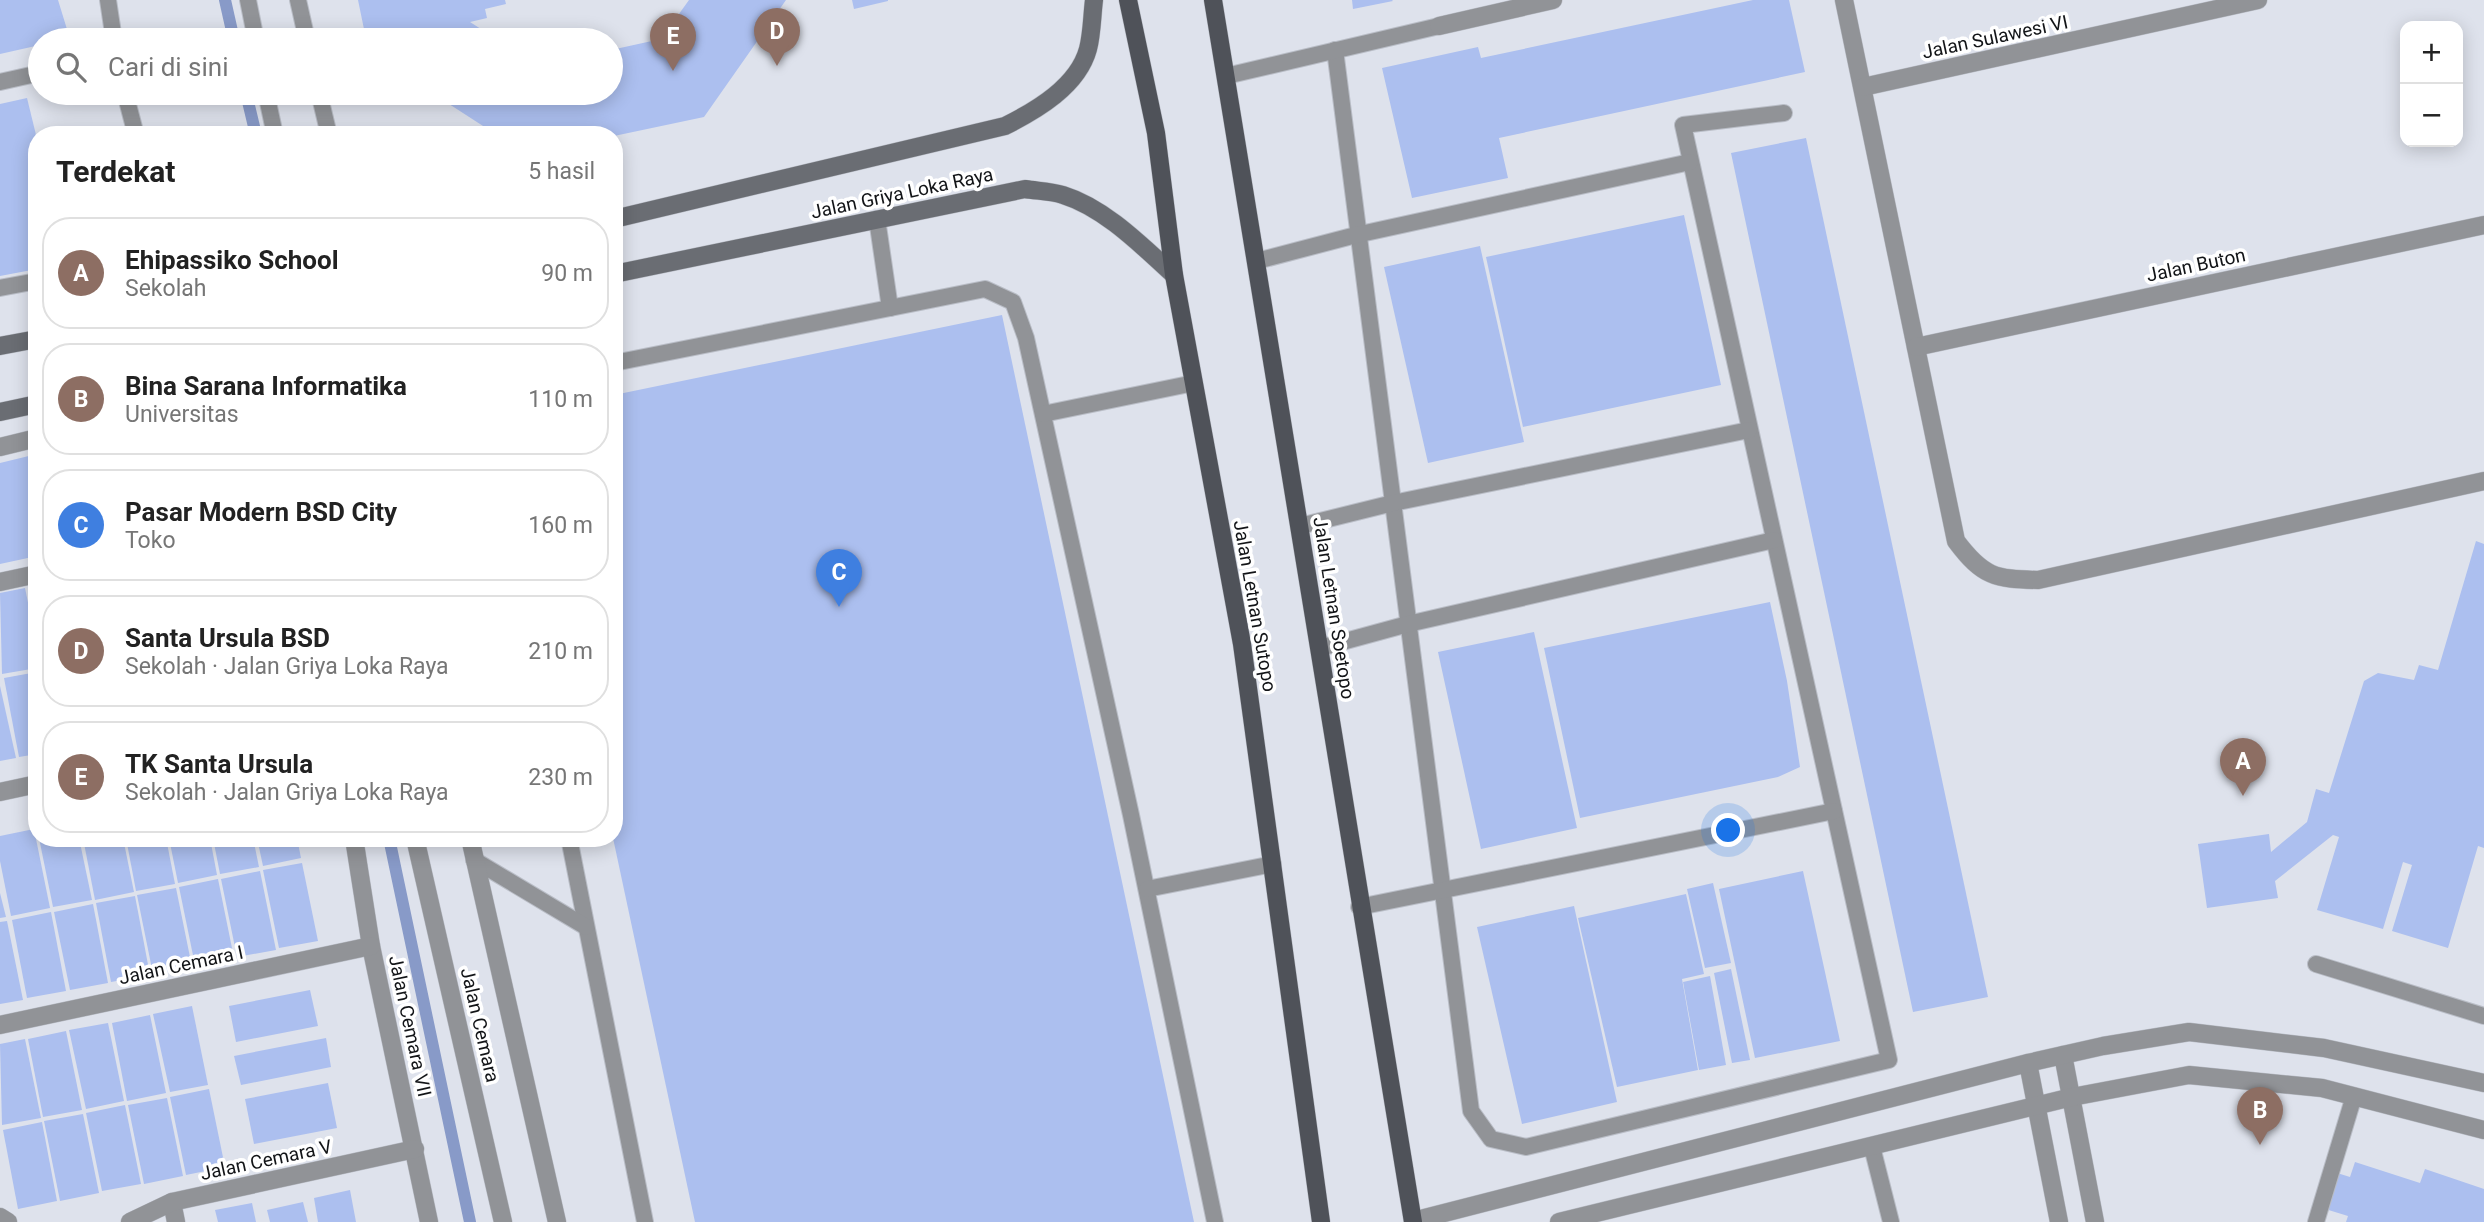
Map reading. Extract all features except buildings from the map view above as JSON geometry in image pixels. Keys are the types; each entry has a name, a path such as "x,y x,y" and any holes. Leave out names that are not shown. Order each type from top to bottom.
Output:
{"main road":[{"name":"Jalan Griya Loka Raya","path":"623,217 1005,126 1038,110 1064,88 1087,52 1094,0"},
{"name":"Jalan Letnan Sutopo","path":"1128,0 1156,133 1174,275 1242,644 1321,1222"},
{"name":"Jalan Letnan Soetopo","path":"1213,0 1320,649 1359,907 1413,1222"},
{"name":"Jalan Griya Loka Raya","path":"623,272 1025,189 1064,195 1130,236 1174,275"},
{"path":"0,346 28,341"},
{"path":"0,412 28,406"}],"street":[{"path":"1439,26 1553,0"},
{"path":"1843,0 1956,541 1976,567 2006,579 2038,580 2484,481"},
{"name":"Jalan Sulawesi VI","path":"1863,87 2258,0"},
{"name":"Jalan Buton","path":"1916,347 2484,225"},
{"path":"0,447 28,440"},
{"path":"0,582 28,576"},
{"path":"0,792 28,786"},
{"name":"Jalan Cemara VII","path":"355,847 371,946 429,1222"},
{"name":"Jalan Cemara","path":"417,847 503,1222"},
{"name":"Jalan Cemara","path":"472,847 557,1222"},
{"name":"Jalan Cemara I","path":"0,1025 371,946"},
{"path":"1413,1222 2028,1063 2189,1032 2324,1048 2484,1083"},
{"path":"2063,1055 2095,1222"},
{"path":"2028,1063 2059,1222"},
{"path":"1559,1222 2072,1097 2189,1075 2322,1088 2484,1130"},
{"name":"Jalan Cemara V","path":"130,1222 172,1202 415,1149"},
{"path":"172,1202 176,1222"},
{"path":"0,1217 8,1222"}],"lane":[{"path":"108,0 112,28"},
{"path":"248,0 254,28"},
{"path":"298,0 304,28"},
{"path":"1226,75 1439,26"},
{"path":"1335,50 1356,235 1471,1111 1491,1139 1526,1147 1889,1060 1683,125 1784,113"},
{"path":"0,82 28,76"},
{"path":"128,105 134,126"},
{"path":"269,105 273,126"},
{"path":"322,105 327,126"},
{"path":"1257,261 1356,235 1690,162"},
{"path":"877,219 890,308"},
{"path":"0,288 28,283"},
{"path":"623,357 985,289 1013,302 1026,338 1043,414 1147,889 1215,1222"},
{"path":"1043,414 1194,383"},
{"path":"1300,526 1393,503 1749,430"},
{"path":"1320,649 1408,624 1774,540"},
{"path":"1359,907 1834,811"},
{"path":"571,847 645,1222"},
{"path":"474,860 586,927"},
{"path":"1147,889 1273,864"},
{"path":"2316,964 2484,1016"},
{"path":"2316,1222 2354,1096"},
{"path":"1872,1147 1891,1222"}],"waterway":[{"path":"225,0 231,28"},
{"path":"249,105 254,126"},
{"path":"391,847 470,1222"}],"place":[{"name":"Santa Ursula BSD","path":"777,66"},
{"name":"TK Santa Ursula","path":"673,71"},
{"name":"Pasar Modern BSD City","path":"839,607"},
{"name":"Ehipassiko School","path":"2243,796"},
{"name":"Bina Sarana Informatika","path":"2260,1145"}]}
